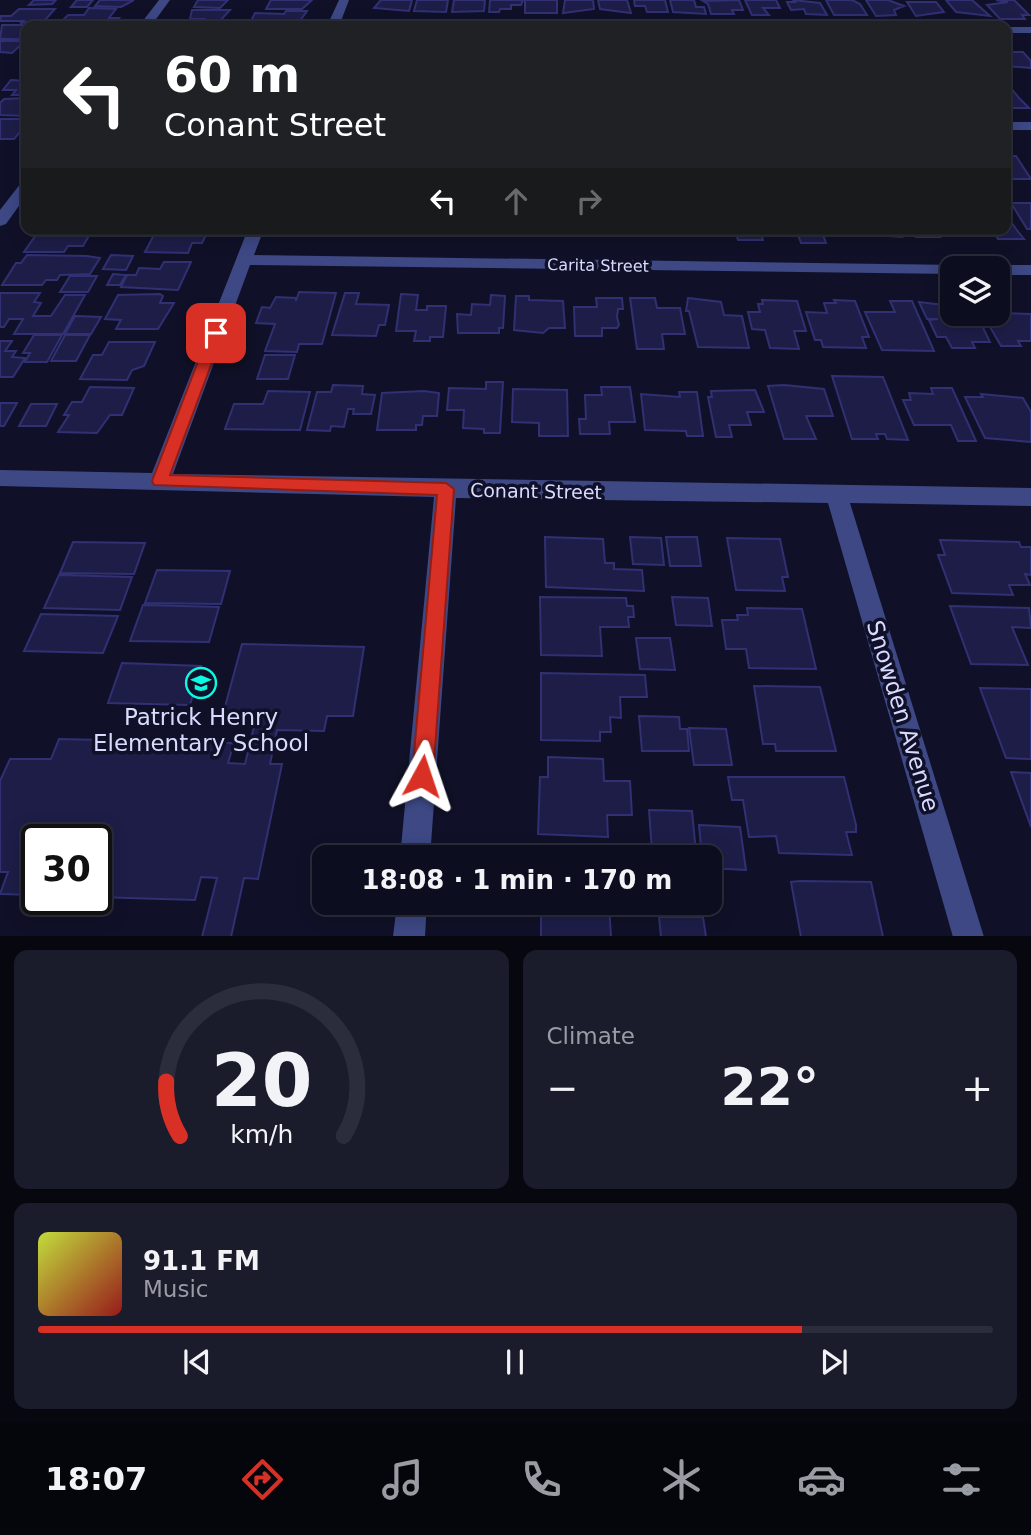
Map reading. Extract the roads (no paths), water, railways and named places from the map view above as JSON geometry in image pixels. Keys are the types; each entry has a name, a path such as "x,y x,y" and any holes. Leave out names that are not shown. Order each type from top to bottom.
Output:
{"street":[{"path":"149,21 165,0"},
{"path":"335,21 344,0"},
{"path":"1011,30 1031,30"},
{"path":"1011,126 1031,126"},
{"path":"0,221 21,193"},
{"path":"160,481 254,235"},
{"name":"Carita Street","path":"244,260 940,269"},
{"path":"1010,270 1031,270"},
{"name":"Conant Street","path":"0,478 446,489 1031,497"},
{"path":"416,845 446,489"},
{"name":"Snowden Avenue","path":"837,495 969,936"},
{"path":"409,936 411,915"}],"place":[{"name":"Patrick Henry Elementary School","path":"201,683"}]}
